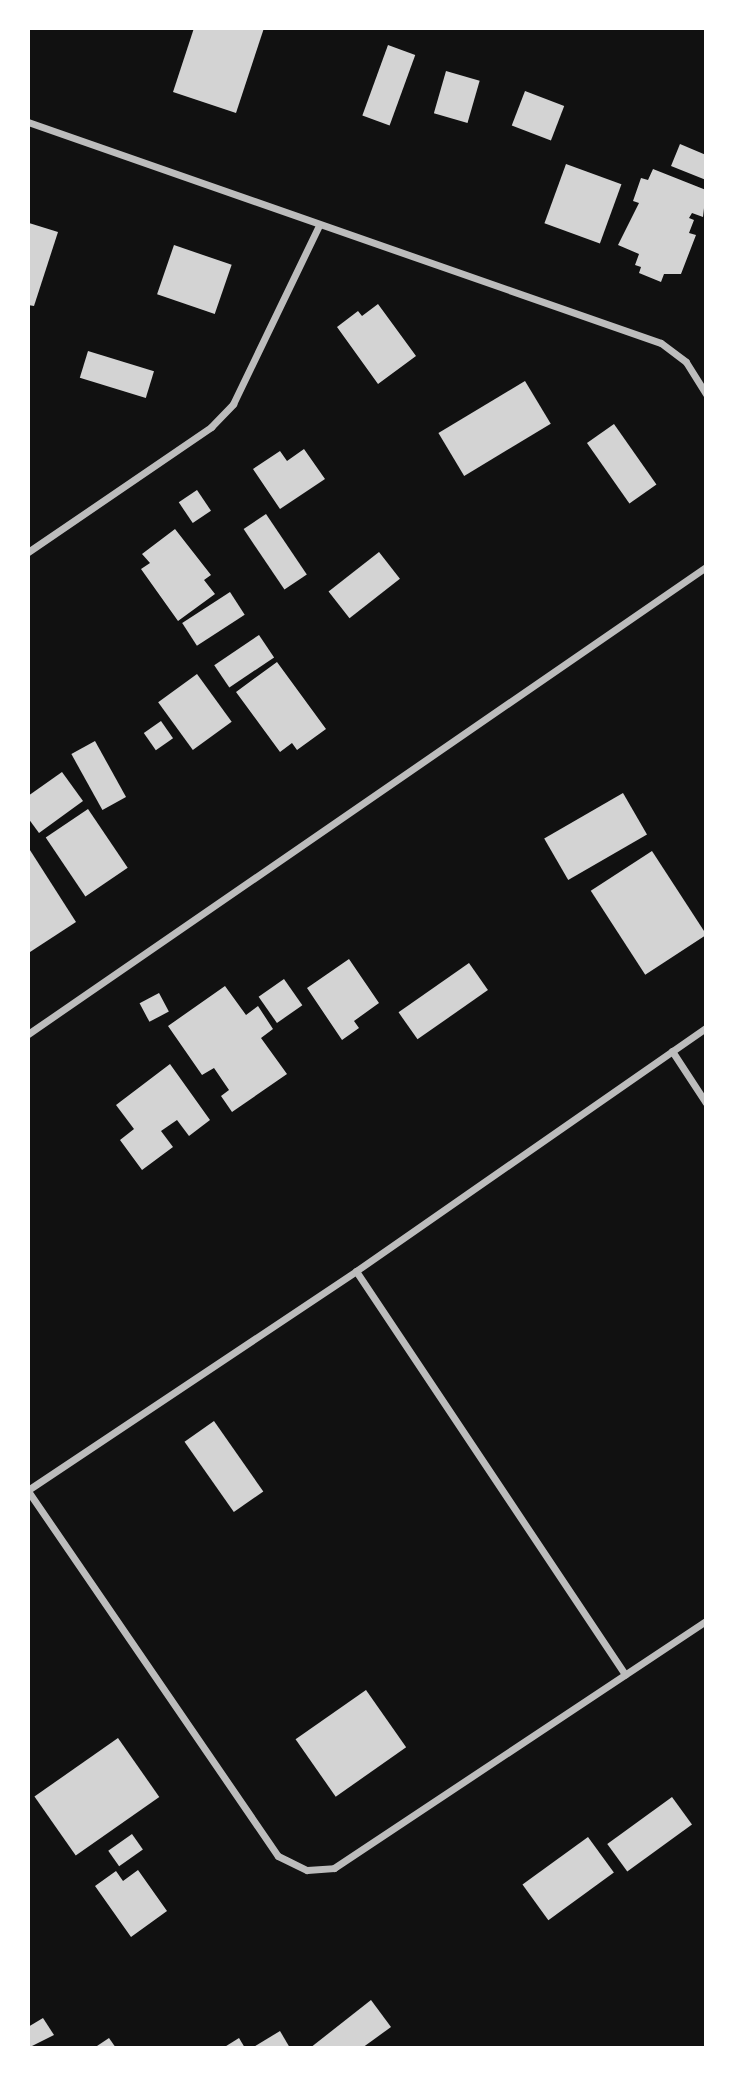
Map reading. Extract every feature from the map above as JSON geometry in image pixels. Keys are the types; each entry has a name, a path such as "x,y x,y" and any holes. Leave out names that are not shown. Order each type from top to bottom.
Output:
{"street":[{"path":"28,122 661,343 686,362 706,394"},
{"path":"28,552 211,427 233,404 319,225"},
{"path":"28,1034 706,567"},
{"path":"706,1028 356,1271 28,1491 278,1856 307,1870 334,1868 706,1621"},
{"path":"672,1051 706,1102"},
{"path":"356,1271 625,1674"}],"building":[{"path":"194,28 264,28 236,113 173,92"},
{"path":"388,45 415,55 390,125 362,115"},
{"path":"446,71 480,81 468,123 434,113"},
{"path":"525,91 564,106 551,141 512,126"},
{"path":"680,144 706,155 706,180 671,166"},
{"path":"566,164 621,184 600,243 544,223"},
{"path":"653,169 706,190 703,217 692,213 689,218 694,220 689,233 696,235 681,274 664,274 661,282 639,273 641,267 635,265 639,254 618,245 639,203 633,201 641,178 648,180"},
{"path":"29,223 58,232 34,306 28,305"},
{"path":"174,245 232,265 215,314 157,294"},
{"path":"378,304 416,356 378,384 337,327 358,311 362,316"},
{"path":"88,351 154,371 146,398 80,378"},
{"path":"525,381 551,424 464,476 438,433"},
{"path":"614,424 656,485 629,504 587,443"},
{"path":"304,449 325,479 280,509 253,469 280,451 287,461"},
{"path":"197,490 211,511 193,523 179,502"},
{"path":"266,514 307,575 284,590 244,529"},
{"path":"175,529 211,575 204,580 215,594 178,621 141,569 150,563 142,554"},
{"path":"379,552 400,579 349,618 329,591"},
{"path":"230,592 245,615 197,646 182,623"},
{"path":"259,635 274,657 229,688 214,665"},
{"path":"277,662 326,729 297,750 292,743 280,752 236,692"},
{"path":"197,674 232,722 193,750 158,702"},
{"path":"161,721 173,738 156,750 144,733"},
{"path":"95,741 126,797 102,810 71,754"},
{"path":"62,772 83,801 39,833 28,818 28,796"},
{"path":"623,793 647,835 568,880 544,838"},
{"path":"88,809 128,868 85,896 46,838"},
{"path":"28,847 76,922 30,952 28,948"},
{"path":"652,851 706,935 645,975 591,891"},
{"path":"349,959 379,1003 354,1021 359,1028 342,1040 307,988"},
{"path":"469,963 488,990 417,1039 399,1012"},
{"path":"284,979 302,1005 277,1023 259,997"},
{"path":"225,986 246,1015 258,1006 273,1029 261,1038 287,1074 232,1112 221,1096 229,1090 214,1068 202,1075 168,1026"},
{"path":"159,993 169,1012 149,1022 140,1003"},
{"path":"170,1064 210,1120 189,1136 177,1120 161,1131 173,1147 142,1170 120,1140 134,1129 116,1105"},
{"path":"214,1421 263,1491 234,1512 185,1442"},
{"path":"366,1690 406,1747 336,1797 296,1739"},
{"path":"118,1738 159,1797 76,1855 34,1797"},
{"path":"672,1797 692,1825 627,1872 607,1844"},
{"path":"132,1834 143,1850 119,1866 108,1851"},
{"path":"588,1837 614,1873 548,1920 522,1885"},
{"path":"138,1870 167,1911 131,1937 95,1886 116,1871 123,1881"},
{"path":"371,2000 391,2027 362,2048 310,2048"},
{"path":"43,2018 54,2035 28,2048 28,2027"},
{"path":"280,2031 290,2048 252,2048"},
{"path":"109,2038 116,2048 94,2048"},
{"path":"239,2038 245,2048 223,2048"}]}
